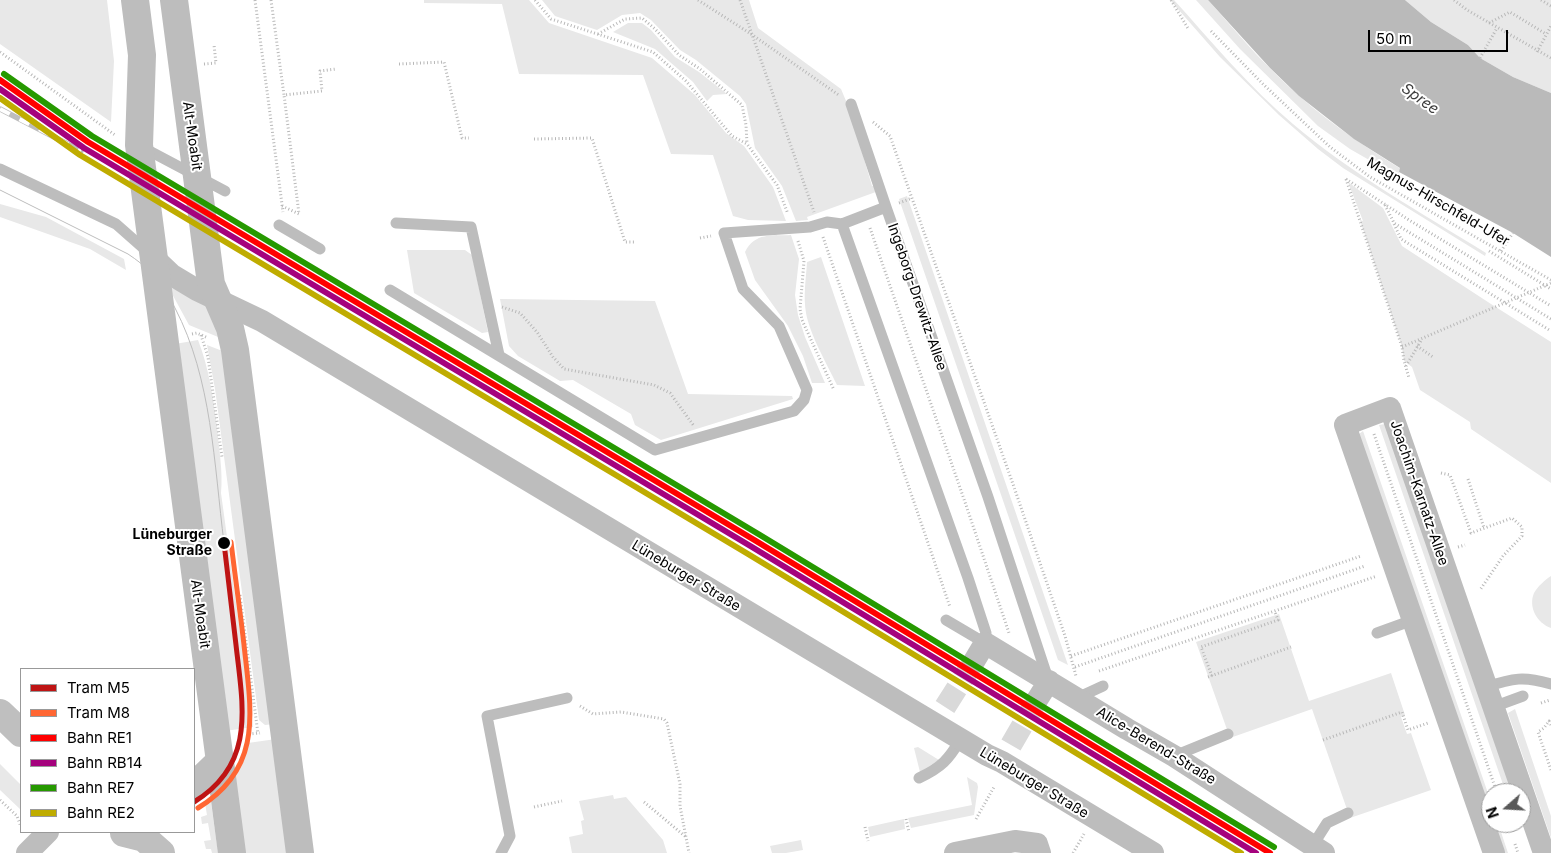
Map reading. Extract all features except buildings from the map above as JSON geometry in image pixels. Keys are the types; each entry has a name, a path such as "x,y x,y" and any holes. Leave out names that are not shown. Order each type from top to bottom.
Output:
{"main road":[{"path":"0,713 20,733"},
{"path":"127,839 144,838 162,853"}],"street":[{"name":"Alt-Moabit","path":"135,0 142,55 127,140 153,257 232,853"},
{"name":"Alt-Moabit","path":"174,0 212,284 230,328 235,350 300,853"},
{"path":"153,257 172,275 196,290 219,301"},
{"name":"Lüneburger Straße","path":"219,301 262,321 812,651 940,715 961,739 1006,754 1153,853"},
{"name":"Joachim-Karnatz-Allee","path":"1494,853 1345,425 1390,408 1544,853"},
{"path":"973,663 985,643"},
{"name":"Alice-Berend-Straße","path":"985,643 1049,681 1077,688 1174,756 1318,849"},
{"path":"1037,700 1049,681"},
{"path":"195,785 220,760"},
{"path":"27,853 47,833"},
{"path":"955,853 1015,841 1038,849"}],"lane":[{"path":"851,104 886,208"},
{"path":"127,140 225,190"},
{"path":"0,170 116,224 153,257"},
{"name":"Ingeborg-Drewitz-Allee","path":"702,436 794,411 804,400 807,390 779,326 743,288 724,233 793,228 819,225 827,222 842,224 886,208 991,506 1049,681"},
{"path":"396,223 471,227 499,355"},
{"path":"842,224 968,578 986,633 985,643 946,620"},
{"path":"282,227 320,249"},
{"path":"390,290 655,450 702,436"},
{"path":"1377,633 1413,620"},
{"path":"1490,697 1509,679 1537,680 1551,684"},
{"path":"1077,688 1103,686"},
{"path":"1490,697 1524,696"},
{"path":"501,853 510,836 487,716 567,698"},
{"path":"1174,756 1228,734"},
{"path":"920,778 937,769 947,759 961,739"},
{"path":"1318,849 1327,823 1348,813"}],"path":[{"path":"255,0 282,206 282,227"},
{"path":"271,0 299,214 282,206"},
{"path":"535,0 551,19 653,52 686,81 732,136 747,144 777,186 793,228 804,261 800,309 802,320 834,390"},
{"path":"698,0 751,34 851,104"},
{"path":"740,0 957,626"},
{"path":"1171,0 1189,30"},
{"path":"1454,0 1496,28 1551,58"},
{"path":"1541,0 1551,6"},
{"path":"1489,23 1510,12 1546,34"},
{"path":"598,34 625,19 642,18 655,29 678,55 700,69 742,105 747,144"},
{"path":"1537,52 1551,26"},
{"path":"1480,58 1496,28"},
{"name":"Magnus-Hirschfeld-Ufer","path":"1211,31 1264,86 1336,152 1370,177 1551,282"},
{"path":"204,64 216,63 214,45"},
{"path":"0,52 127,140"},
{"path":"399,64 444,62 462,138 469,138"},
{"path":"284,95 322,91 320,71 336,69"},
{"path":"890,136 1071,656 1075,668 1077,688"},
{"path":"534,139 592,138 626,242 635,242"},
{"path":"1409,378 1402,347 1346,179 1551,306"},
{"path":"1385,204 1401,238 1551,331"},
{"path":"865,215 966,504 1010,639"},
{"path":"1394,223 1551,319"},
{"path":"1501,252 1513,233"},
{"path":"1489,250 1551,289"},
{"path":"1402,347 1551,282"},
{"path":"489,307 506,307 520,313 538,332 564,369 654,385 670,393 702,436"},
{"path":"201,335 208,357 222,457"},
{"path":"1406,366 1422,338"},
{"path":"1417,346 1434,357"},
{"path":"1367,416 1494,783"},
{"path":"1441,473 1450,475 1471,533 1512,518 1522,527 1522,536 1503,556 1480,590"},
{"path":"1468,478 1484,528"},
{"path":"1071,656 1361,556"},
{"path":"1075,668 1365,566"},
{"path":"1095,672 1275,612 1369,578"},
{"path":"240,595 258,734"},
{"path":"1275,612 1278,620 1201,647 1210,676 1291,647"},
{"path":"567,698 593,714 621,712 664,719 667,723 680,784 680,806 689,853"},
{"path":"1541,703 1550,700"},
{"path":"1323,740 1402,712 1408,730 1419,726"},
{"path":"1550,719 1551,725"},
{"path":"1550,719 1544,728 1538,732 1551,770"},
{"path":"976,819 994,787"},
{"path":"0,800 17,816 20,824"},
{"path":"534,807 562,802"},
{"path":"644,802 686,838"},
{"path":"906,819 909,832"},
{"path":"865,827 868,840"}],"shaded area":[{"path":"0,0 107,0 114,61 111,122 0,44"},
{"path":"424,0 529,0 549,23 652,58 695,95 726,133 744,146 773,187 786,221 748,220 733,216 713,155 671,154 643,75 519,74 502,4 424,3"},
{"path":"542,0 749,0 758,28 841,89 849,108 872,186 883,185 884,189 807,217 808,220 796,221 782,186 755,148 746,104 740,96 696,60 680,50 651,20 640,13 622,15 597,30 555,16"},
{"path":"1170,0 1174,0 1246,80 1293,124 1363,176 1486,253 1485,256 1343,168 1318,149 1279,115 1220,57"},
{"path":"1196,0 1208,0 1286,84 1341,130 1401,169 1397,176 1350,149 1318,126 1240,49"},
{"path":"1405,0 1551,0 1551,93 1513,77 1480,58 1468,45 1431,22"},
{"path":"628,23 642,23 651,30 675,57 699,72 727,94 713,95 707,101 693,82 655,49 613,32"},
{"path":"1348,182 1383,208 1402,246 1551,342 1551,483 1471,429 1470,422 1420,390 1412,367 1404,361 1402,347 1360,220 1363,221"},
{"path":"907,196 1068,665 1058,660 899,199"},
{"path":"0,204 46,217 124,259 126,270 90,249 0,217"},
{"path":"791,235 799,259 795,295 798,315 805,337 825,383 812,383 803,356 788,326 755,280 745,252 759,238"},
{"path":"407,250 465,250 472,255 488,332 482,333 414,293"},
{"path":"821,257 865,386 837,385 811,331 805,300 807,262"},
{"path":"173,286 210,308 223,339 189,325 171,292"},
{"path":"500,299 655,301 688,394 792,396 793,399 661,440 635,425 631,414 573,380 560,381 518,356 509,346"},
{"path":"198,340 208,372 212,394 221,469 221,493 253,727 225,731 175,344"},
{"path":"207,345 225,352 274,724 265,725 259,720 215,389"},
{"path":"1385,424 1511,783 1503,783 1379,425"},
{"path":"1363,431 1484,783 1481,783 1481,797 1359,434"},
{"path":"1551,576 1551,628 1546,626 1535,614 1532,598 1542,583"},
{"path":"1279,614 1309,701 1391,673 1405,715 1401,717 1407,734 1411,733 1431,790 1350,818 1312,709 1230,738 1196,642"},
{"path":"1515,709 1551,816 1551,838 1508,713"},
{"path":"276,739 291,853 241,853 231,779 248,743"},
{"path":"918,747 939,760 920,772 914,748"},
{"path":"0,764 20,784 20,809 0,790"},
{"path":"967,777 977,783 978,787 974,815 911,828 908,818 972,805"},
{"path":"613,795 614,799 626,797 663,840 667,853 572,853 569,837 583,834 581,821 584,820 579,801"},
{"path":"211,802 218,853 212,853 211,849 206,849 204,841 211,840 208,823 202,824 201,817 207,815 205,803"},
{"path":"904,819 905,829 870,837 868,827"},
{"path":"1493,833 1501,833 1508,853 1500,853"},
{"path":"801,840 803,850 772,853 770,846"}],"water":[{"name":"Spree","path":"1208,0 1405,0 1431,22 1468,45 1480,58 1513,77 1551,93 1551,257 1513,233 1399,172 1400,168 1354,139 1299,96 1270,68"}],"tunnel":[{"path":"945,707 973,663"},
{"path":"1011,745 1037,700"}],"tram line":[{"path":"0,190 128,254 151,272 163,286 187,335 204,393 210,422 224,543"},
{"name":"M8","path":"198,808 219,792 234,775 243,756 248,736 250,715 249,692 231,542"},
{"name":"M5","path":"195,801 214,787 228,770 236,752 241,732 241,690 224,543"}],"railway":[{"path":"0,109 81,151"}],"rail line":[{"name":"RE7","path":"4,74 92,136 760,535 1274,847"},
{"name":"RE1","path":"0,80 88,142 756,541 1270,853"},
{"name":"RB14","path":"0,89 84,148 752,547 1256,853"},
{"name":"RE2","path":"0,98 80,155 748,554 1241,853"}],"place":[{"name":"Lüneburger Straße","path":"224,543"}]}
